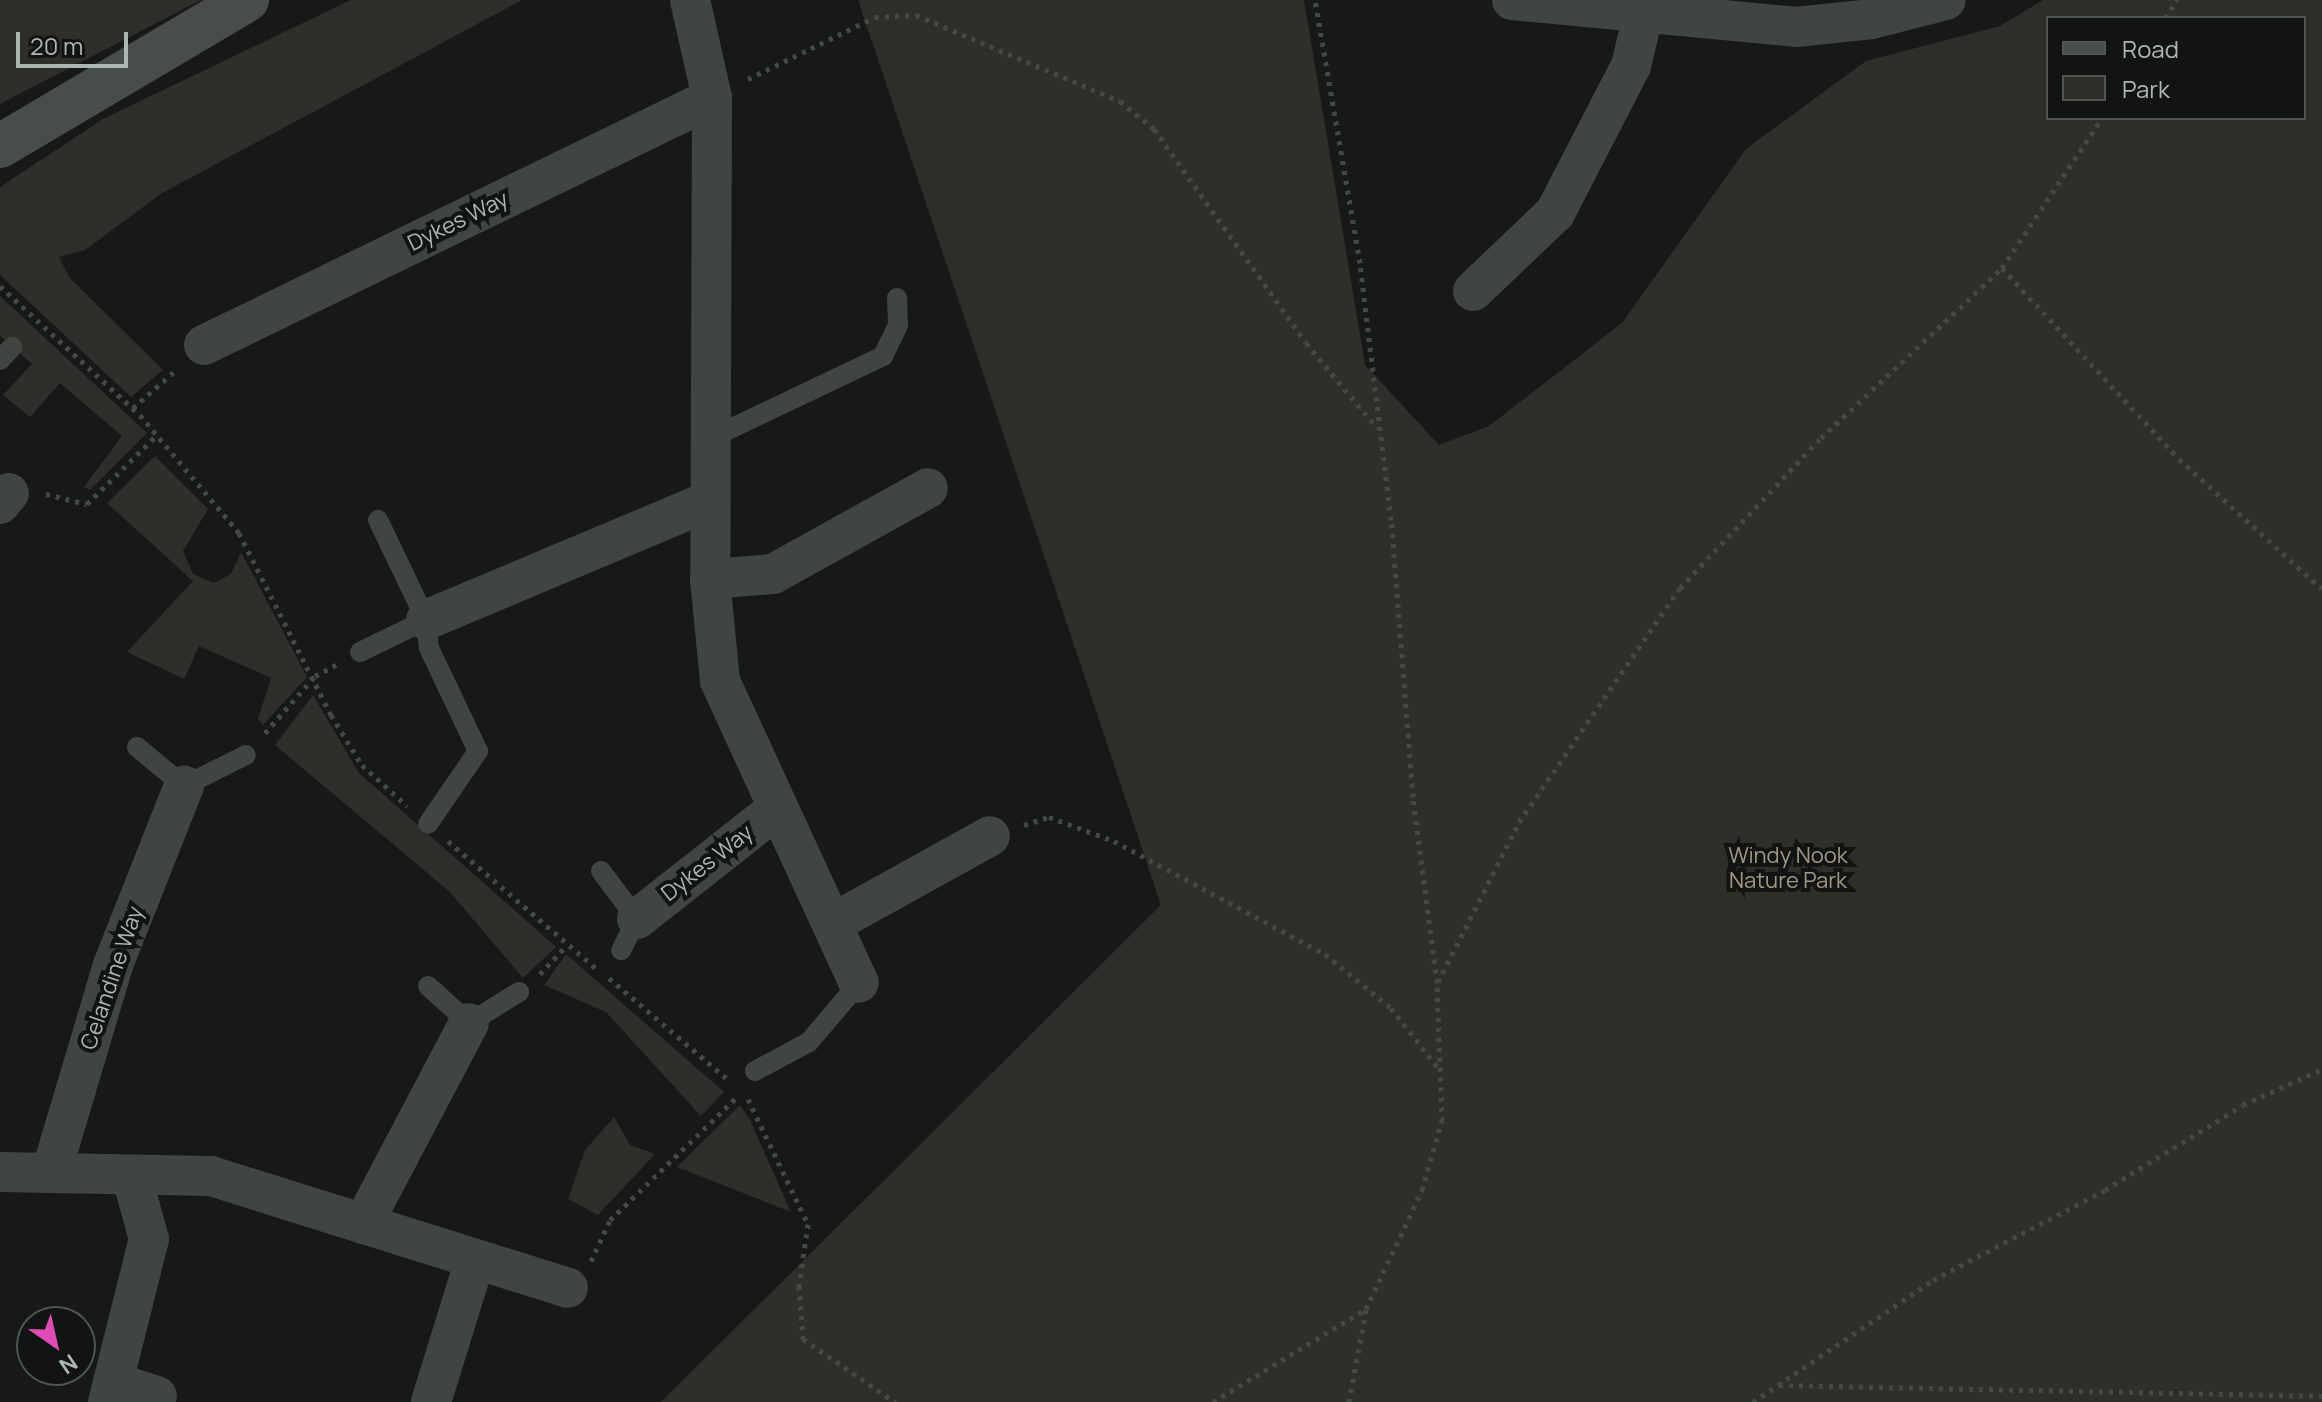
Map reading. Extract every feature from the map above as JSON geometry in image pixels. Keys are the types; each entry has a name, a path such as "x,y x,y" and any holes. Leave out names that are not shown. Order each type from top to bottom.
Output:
{"street":[{"path":"0,146 247,0"},
{"name":"Dykes Way","path":"690,0 712,98 710,579 720,681 835,922 859,983"},
{"path":"1512,0 1568,2 1796,27 1872,19 1946,0"},
{"path":"1473,291 1555,213 1631,66 1644,11"},
{"name":"Dykes Way","path":"204,345 712,98"},
{"path":"710,579 773,574 928,488"},
{"path":"426,620 709,501"},
{"name":"Celandine Way","path":"51,1173 113,965 184,786"},
{"name":"Dykes Way","path":"629,934 778,808"},
{"path":"835,922 990,836"},
{"path":"363,1224 469,1023"},
{"path":"0,1172 211,1176 568,1288"},
{"path":"131,1174 149,1239 110,1392 157,1396"},
{"path":"431,1402 475,1260"}],"lane":[{"path":"709,439 883,356 898,325 897,298"},
{"path":"378,520 426,620 429,648 478,751 428,824"},
{"path":"360,652 426,620"},
{"path":"137,747 184,786 246,755"},
{"path":"601,871 629,934"},
{"path":"755,1071 809,1042 859,983"},
{"path":"428,986 469,1023 519,992"}],"path":[{"path":"1315,0 1360,263 1437,983 1442,1121 1422,1190 1366,1309 1349,1402"},
{"path":"712,98 875,17 916,15 1120,101 1154,129 1306,343 1378,429"},
{"path":"1437,983 1519,822 1680,588 1821,438 2002,268 2101,120"},
{"path":"2002,268 2179,459 2322,589"},
{"path":"0,286 133,408 239,533 362,765 567,945 743,1091 808,1224 799,1286 803,1339 895,1402"},
{"path":"133,408 204,345"},
{"path":"3,490 87,504 156,436"},
{"path":"246,755 315,676 360,652"},
{"path":"990,836 1049,817 1114,841 1251,911 1325,954 1380,999 1440,1070"},
{"path":"519,992 567,945"},
{"path":"1753,1402 1933,1280 2105,1190 2243,1105 2322,1069"},
{"path":"568,1288 596,1256 610,1220 743,1091 755,1071"},
{"path":"1213,1402 1366,1309"},
{"path":"1777,1385 2322,1396"}],"green space":[{"path":"0,0 201,0 0,104"},
{"path":"351,0 522,0 162,193 85,250 59,257 69,277 163,370 131,397 0,275 0,187 103,119"},
{"name":"Windy Nook Nature Park","path":"858,0 1304,0 1365,365 1439,445 1489,426 1622,323 1746,149 1866,61 2000,26 2043,0 2322,0 2322,1402 661,1402 1161,905"},
{"path":"0,296 147,433 90,490 84,487 122,436 60,383 30,417 3,395 32,364 0,336"},
{"path":"155,456 208,509 183,551 193,574 214,583 231,574 241,552 307,677 263,725 258,719 271,678 199,646 184,679 127,652 193,581 107,503"},
{"path":"313,695 359,773 556,947 523,978 450,892 275,745"},
{"path":"566,954 724,1092 701,1116 606,1012 544,985"},
{"path":"740,1105 750,1120 791,1212 677,1167"},
{"path":"614,1117 630,1145 655,1154 598,1215 568,1199 585,1150"}]}
